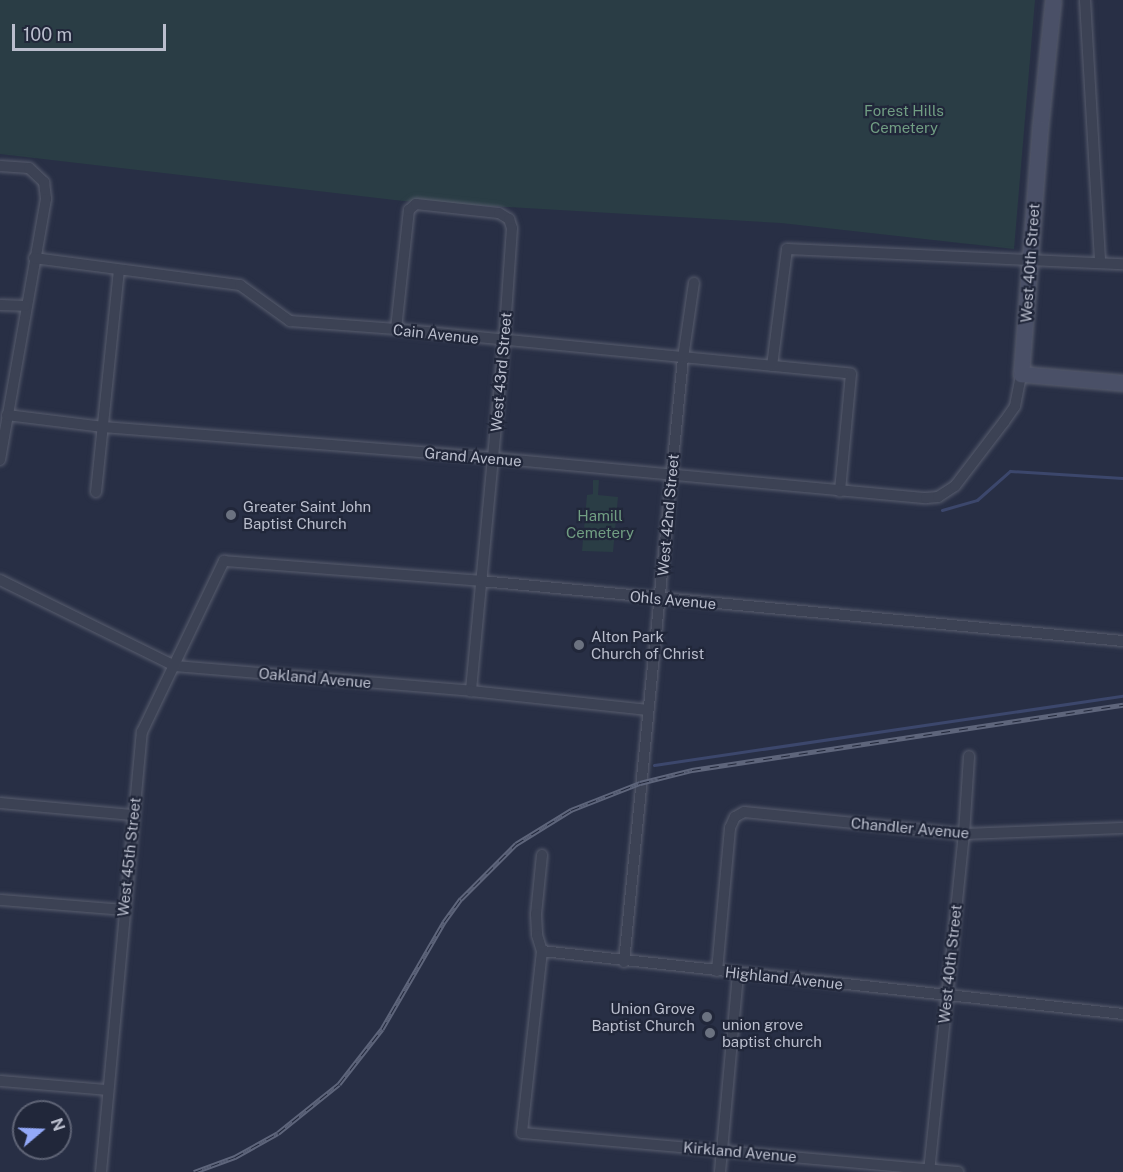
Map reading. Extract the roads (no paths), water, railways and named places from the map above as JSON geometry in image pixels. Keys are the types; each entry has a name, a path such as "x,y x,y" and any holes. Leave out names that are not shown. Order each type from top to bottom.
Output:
{"main road":[{"name":"West 40th Street","path":"1021,374 1053,0"},
{"path":"1021,374 1123,383"}],"street":[{"path":"1085,0 1100,262"},
{"path":"0,166 29,168 44,182 46,199 33,258 0,460"},
{"name":"West 43rd Street","path":"396,329 409,210 416,204 499,213 509,219 512,228 504,341 471,691"},
{"path":"772,366 787,249 1123,264"},
{"name":"Cain Avenue","path":"33,258 240,285 290,321 396,329 851,374 840,491"},
{"path":"96,492 119,270"},
{"name":"West 42nd Street","path":"624,962 683,358 694,283"},
{"path":"0,305 25,306"},
{"name":"West 40th Street","path":"938,497 955,486 1015,406 1021,374"},
{"name":"Grand Avenue","path":"8,415 103,427 493,458 840,491 938,497"},
{"name":"Ohls Avenue","path":"224,561 481,581 1123,641"},
{"name":"West 45th Street","path":"101,1172 123,910 142,732 224,561"},
{"name":"Oakland Avenue","path":"0,580 175,666 471,691 648,710"},
{"name":"West 40th Street","path":"930,1170 964,834 969,756"},
{"path":"0,803 132,815"},
{"name":"Chandler Avenue","path":"717,971 730,828 735,817 744,812 964,834 1123,828"},
{"path":"542,855 536,914 537,935 542,951"},
{"path":"0,900 123,910"},
{"name":"Highland Avenue","path":"542,951 624,962 1123,1014"},
{"name":"Kirkland Avenue","path":"542,951 522,1133 958,1172"},
{"path":"720,1172 738,974"},
{"path":"0,1081 107,1090"}],"waterway":[{"path":"942,510 977,500 1010,471 1123,478"},
{"path":"654,765 1123,696"}],"railway":[{"path":"194,1172 235,1157 278,1133 339,1084 382,1029 444,922 461,899 516,844 571,810 640,783 692,770 1123,705"}],"place":[{"name":"Greater Saint John Baptist Church","path":"231,515"},
{"name":"Alton Park Church of Christ","path":"579,645"},
{"name":"Union Grove Baptist Church","path":"707,1017"},
{"name":"union grove baptist church","path":"710,1033"}],"park label":[{"name":"Forest Hills Cemetery","path":"904,118"},
{"name":"Hamill Cemetery","path":"600,524"}]}
